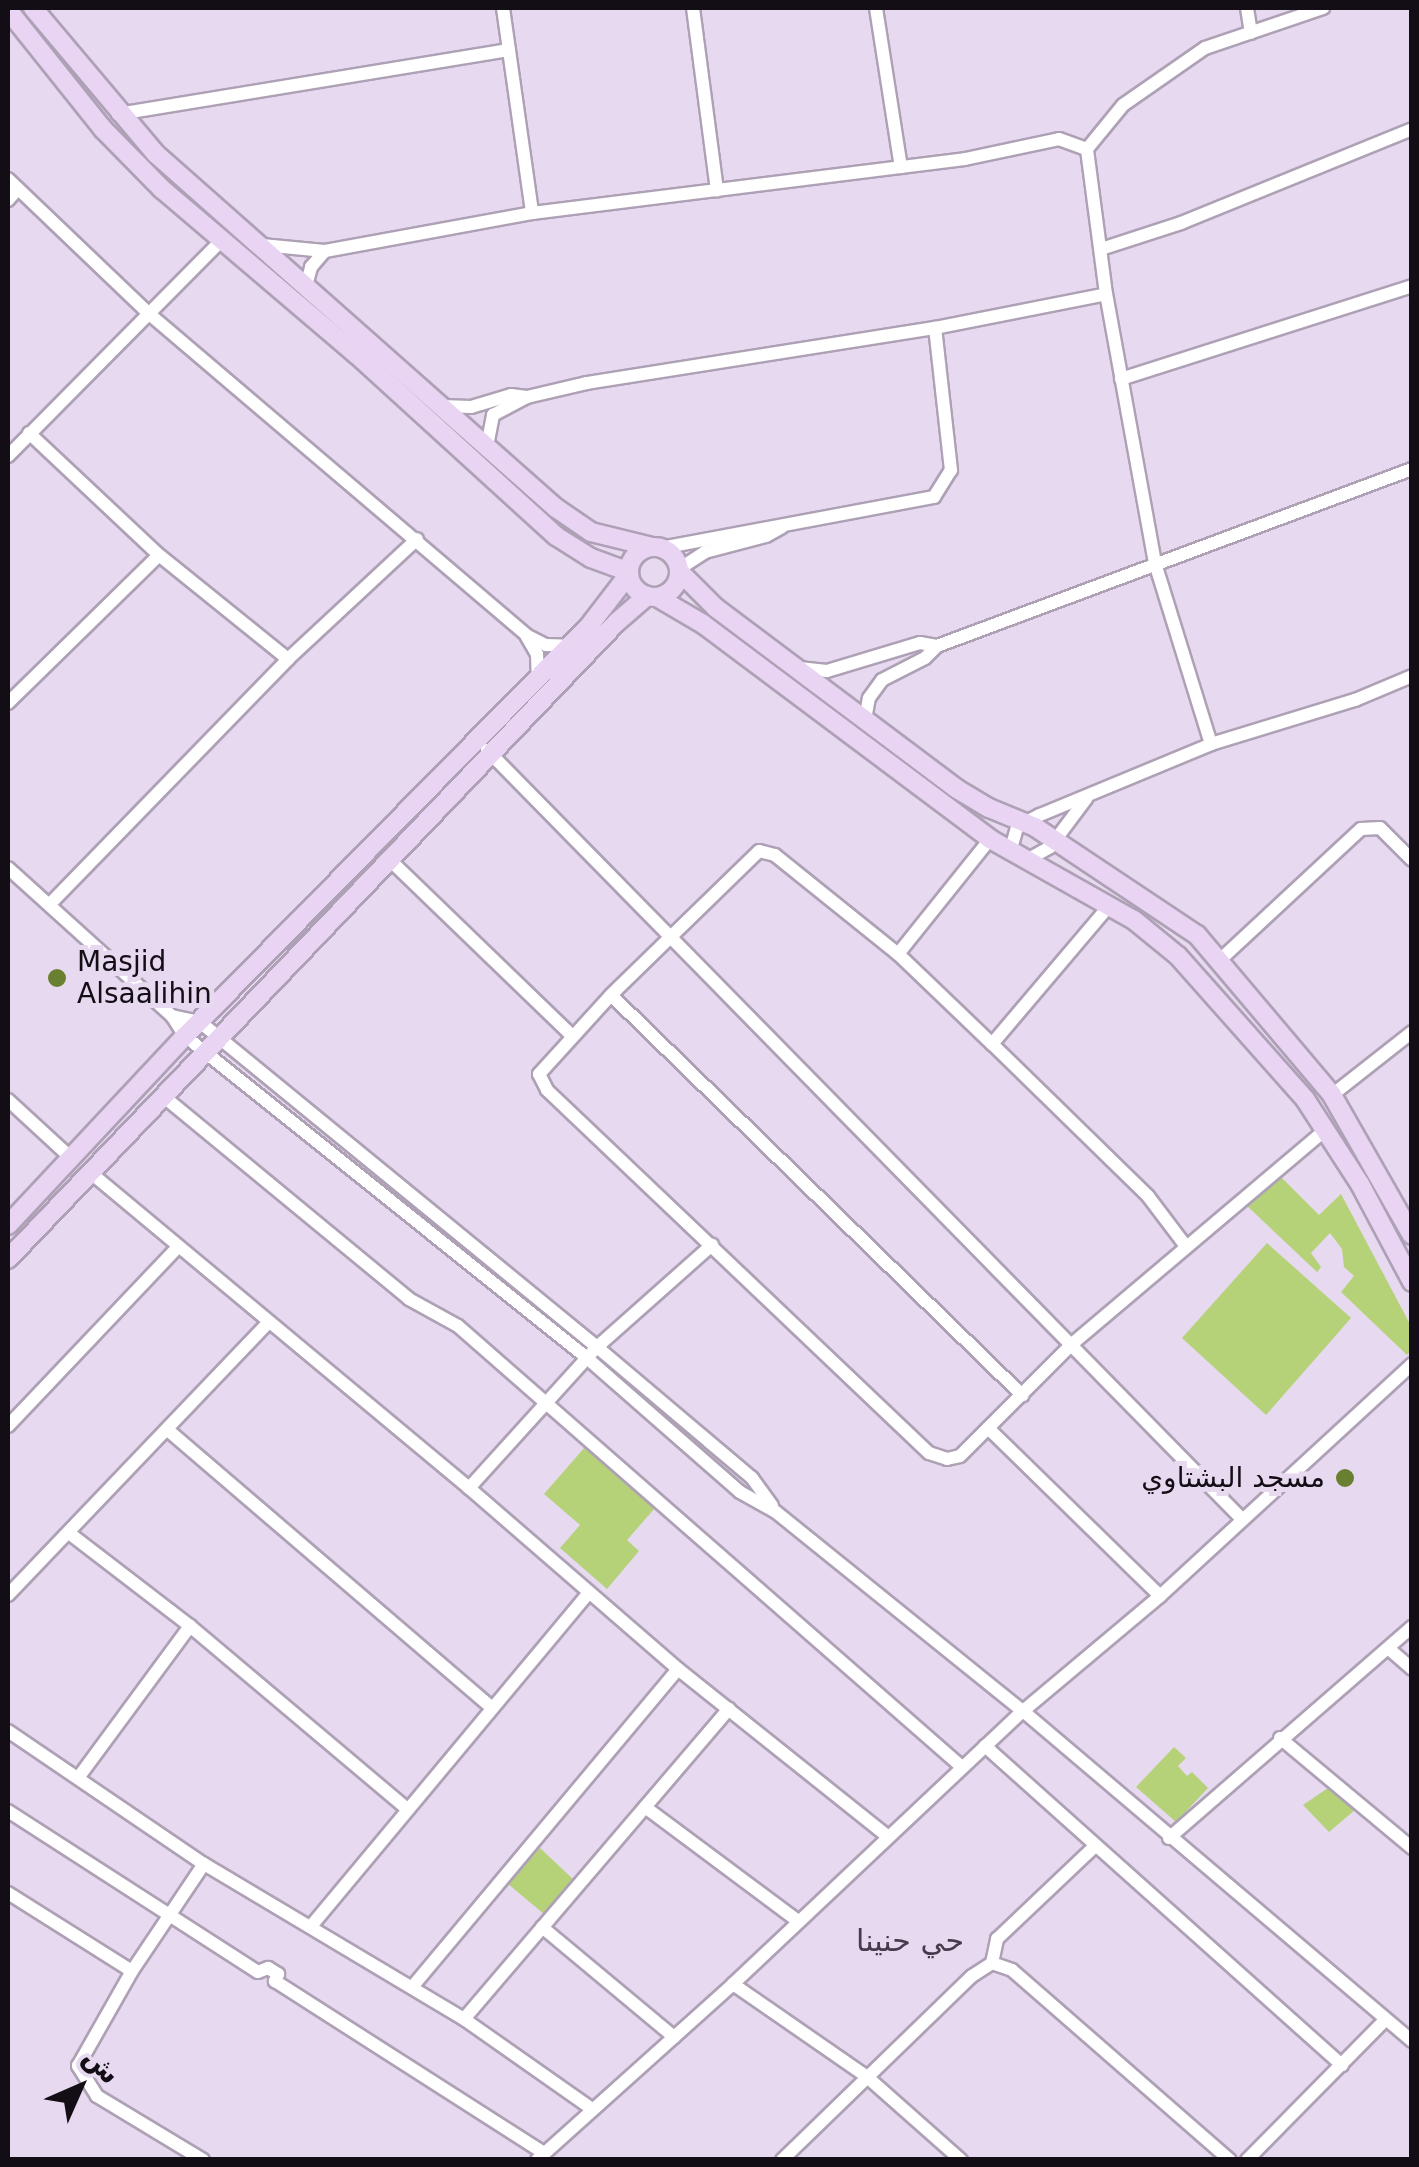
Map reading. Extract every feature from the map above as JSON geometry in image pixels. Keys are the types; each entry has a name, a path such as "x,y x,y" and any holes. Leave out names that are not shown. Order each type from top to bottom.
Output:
{"street":[{"path":"33,8 118,114 258,244 572,521 610,540 656,548 676,560 679,570 716,608 973,799 1024,822 1174,916 1221,959 1332,1095 1412,1235"},
{"path":"502,8 532,213"},
{"path":"692,8 717,190"},
{"path":"876,8 900,167"},
{"path":"1247,8 1251,33"},
{"path":"1212,744 1155,563 1106,294 1087,149 1122,106 1206,48 1323,8"},
{"path":"8,10 122,149 222,240 356,354 556,536 590,558 629,573"},
{"path":"118,114 509,50"},
{"path":"1101,249 1181,223 1412,129"},
{"path":"258,244 291,251 324,251 532,213 900,167 1059,139 1087,149"},
{"path":"8,179 146,312 417,538 526,635 576,653"},
{"path":"8,200 18,190"},
{"path":"8,456 146,312 222,240"},
{"path":"306,286 311,266 324,251"},
{"path":"1121,379 1412,286"},
{"path":"442,406 471,407 512,395 527,396 935,328 1106,294"},
{"path":"576,653 629,573 636,555 756,527 782,527 924,501 942,490 950,460 935,328"},
{"path":"486,446 493,415 527,396"},
{"path":"29,433 159,555 288,659"},
{"path":"865,720 869,698 882,680 925,658 937,646 1412,469"},
{"path":"8,1224 185,1036 476,739 545,684 576,653 652,596 673,588 679,570 705,552 766,536 782,527"},
{"path":"50,904 288,659 417,538"},
{"path":"8,703 159,555"},
{"path":"629,573 632,583 702,624 990,839 1110,905 1157,936 1198,975 1326,1128 1412,1282"},
{"path":"526,635 545,684"},
{"path":"798,668 828,671 920,643 937,646"},
{"path":"1018,857 1011,835 1024,822 1212,744 1355,700 1412,676"},
{"path":"8,1260 492,755 545,684"},
{"path":"476,739 1242,1519"},
{"path":"1018,857 1042,854 1088,797"},
{"path":"1221,959 1361,829 1380,828 1412,860"},
{"path":"898,954 990,839"},
{"path":"1185,1245 1148,1196 898,954 789,865 759,851 612,995 539,1074 540,1081 930,1453 956,1458 1072,1344 1326,1128"},
{"path":"390,860 572,1036"},
{"path":"8,868 172,1016 185,1036 212,1044 598,1347 752,1478 776,1512"},
{"path":"992,1044 1110,905"},
{"path":"612,995 1022,1395"},
{"path":"172,1016 200,1022 212,1044 587,1358 740,1492 776,1512 1023,1711 1412,2041"},
{"path":"1332,1095 1412,1032"},
{"path":"163,1096 409,1299 458,1326 962,1767"},
{"path":"8,1100 71,1158"},
{"path":"91,1173 267,1324 469,1488 678,1669 887,1836"},
{"path":"469,1488 598,1347 712,1245"},
{"path":"8,1426 178,1247"},
{"path":"8,1595 267,1324"},
{"path":"8,1811 258,1972 268,1968 278,1974 275,1981 541,2156 733,1984 1023,1711 1160,1596 1412,1364"},
{"path":"988,1428 1160,1596"},
{"path":"169,1430 491,1707"},
{"path":"70,1533 190,1626 407,1809"},
{"path":"312,1925 590,1592"},
{"path":"78,1778 190,1626"},
{"path":"1169,1838 1412,1626"},
{"path":"1388,1648 1412,1669"},
{"path":"413,1986 678,1669"},
{"path":"464,2018 729,1709"},
{"path":"8,1730 204,1864 464,2018 592,2110"},
{"path":"1280,1738 1412,1848"},
{"path":"985,1746 1342,2065"},
{"path":"645,1807 798,1921"},
{"path":"782,2160 972,1976 992,1963 997,1939 1095,1846"},
{"path":"203,2160 96,2096 78,2066 132,1972 204,1864"},
{"path":"8,1892 132,1972"},
{"path":"542,1926 674,2037"},
{"path":"992,1963 1012,1970 1230,2160"},
{"path":"733,1984 866,2076 961,2160"},
{"path":"1248,2160 1385,2020"}],"green space":[{"path":"1280,1176 1319,1215 1341,1194 1411,1326 1411,1350 1407,1355 1341,1292 1354,1276 1344,1267 1342,1249 1330,1233 1311,1253 1321,1267 1317,1272 1246,1205"},
{"path":"1267,1243 1351,1318 1266,1415 1182,1338"},
{"path":"585,1447 655,1508 627,1540 639,1551 607,1589 560,1548 580,1525 544,1494"},
{"path":"1174,1747 1186,1758 1178,1766 1187,1776 1192,1772 1208,1788 1176,1822 1136,1787"},
{"path":"1331,1786 1355,1810 1329,1832 1303,1805"},
{"path":"540,1848 574,1880 544,1914 508,1884"}],"place":[{"name":"Masjid Alsaalihin","path":"57,978"},
{"name":"مسجد البشتاوي","path":"1345,1478"}],"district":[{"name":"حي حنينا","path":"910,1941"}]}
